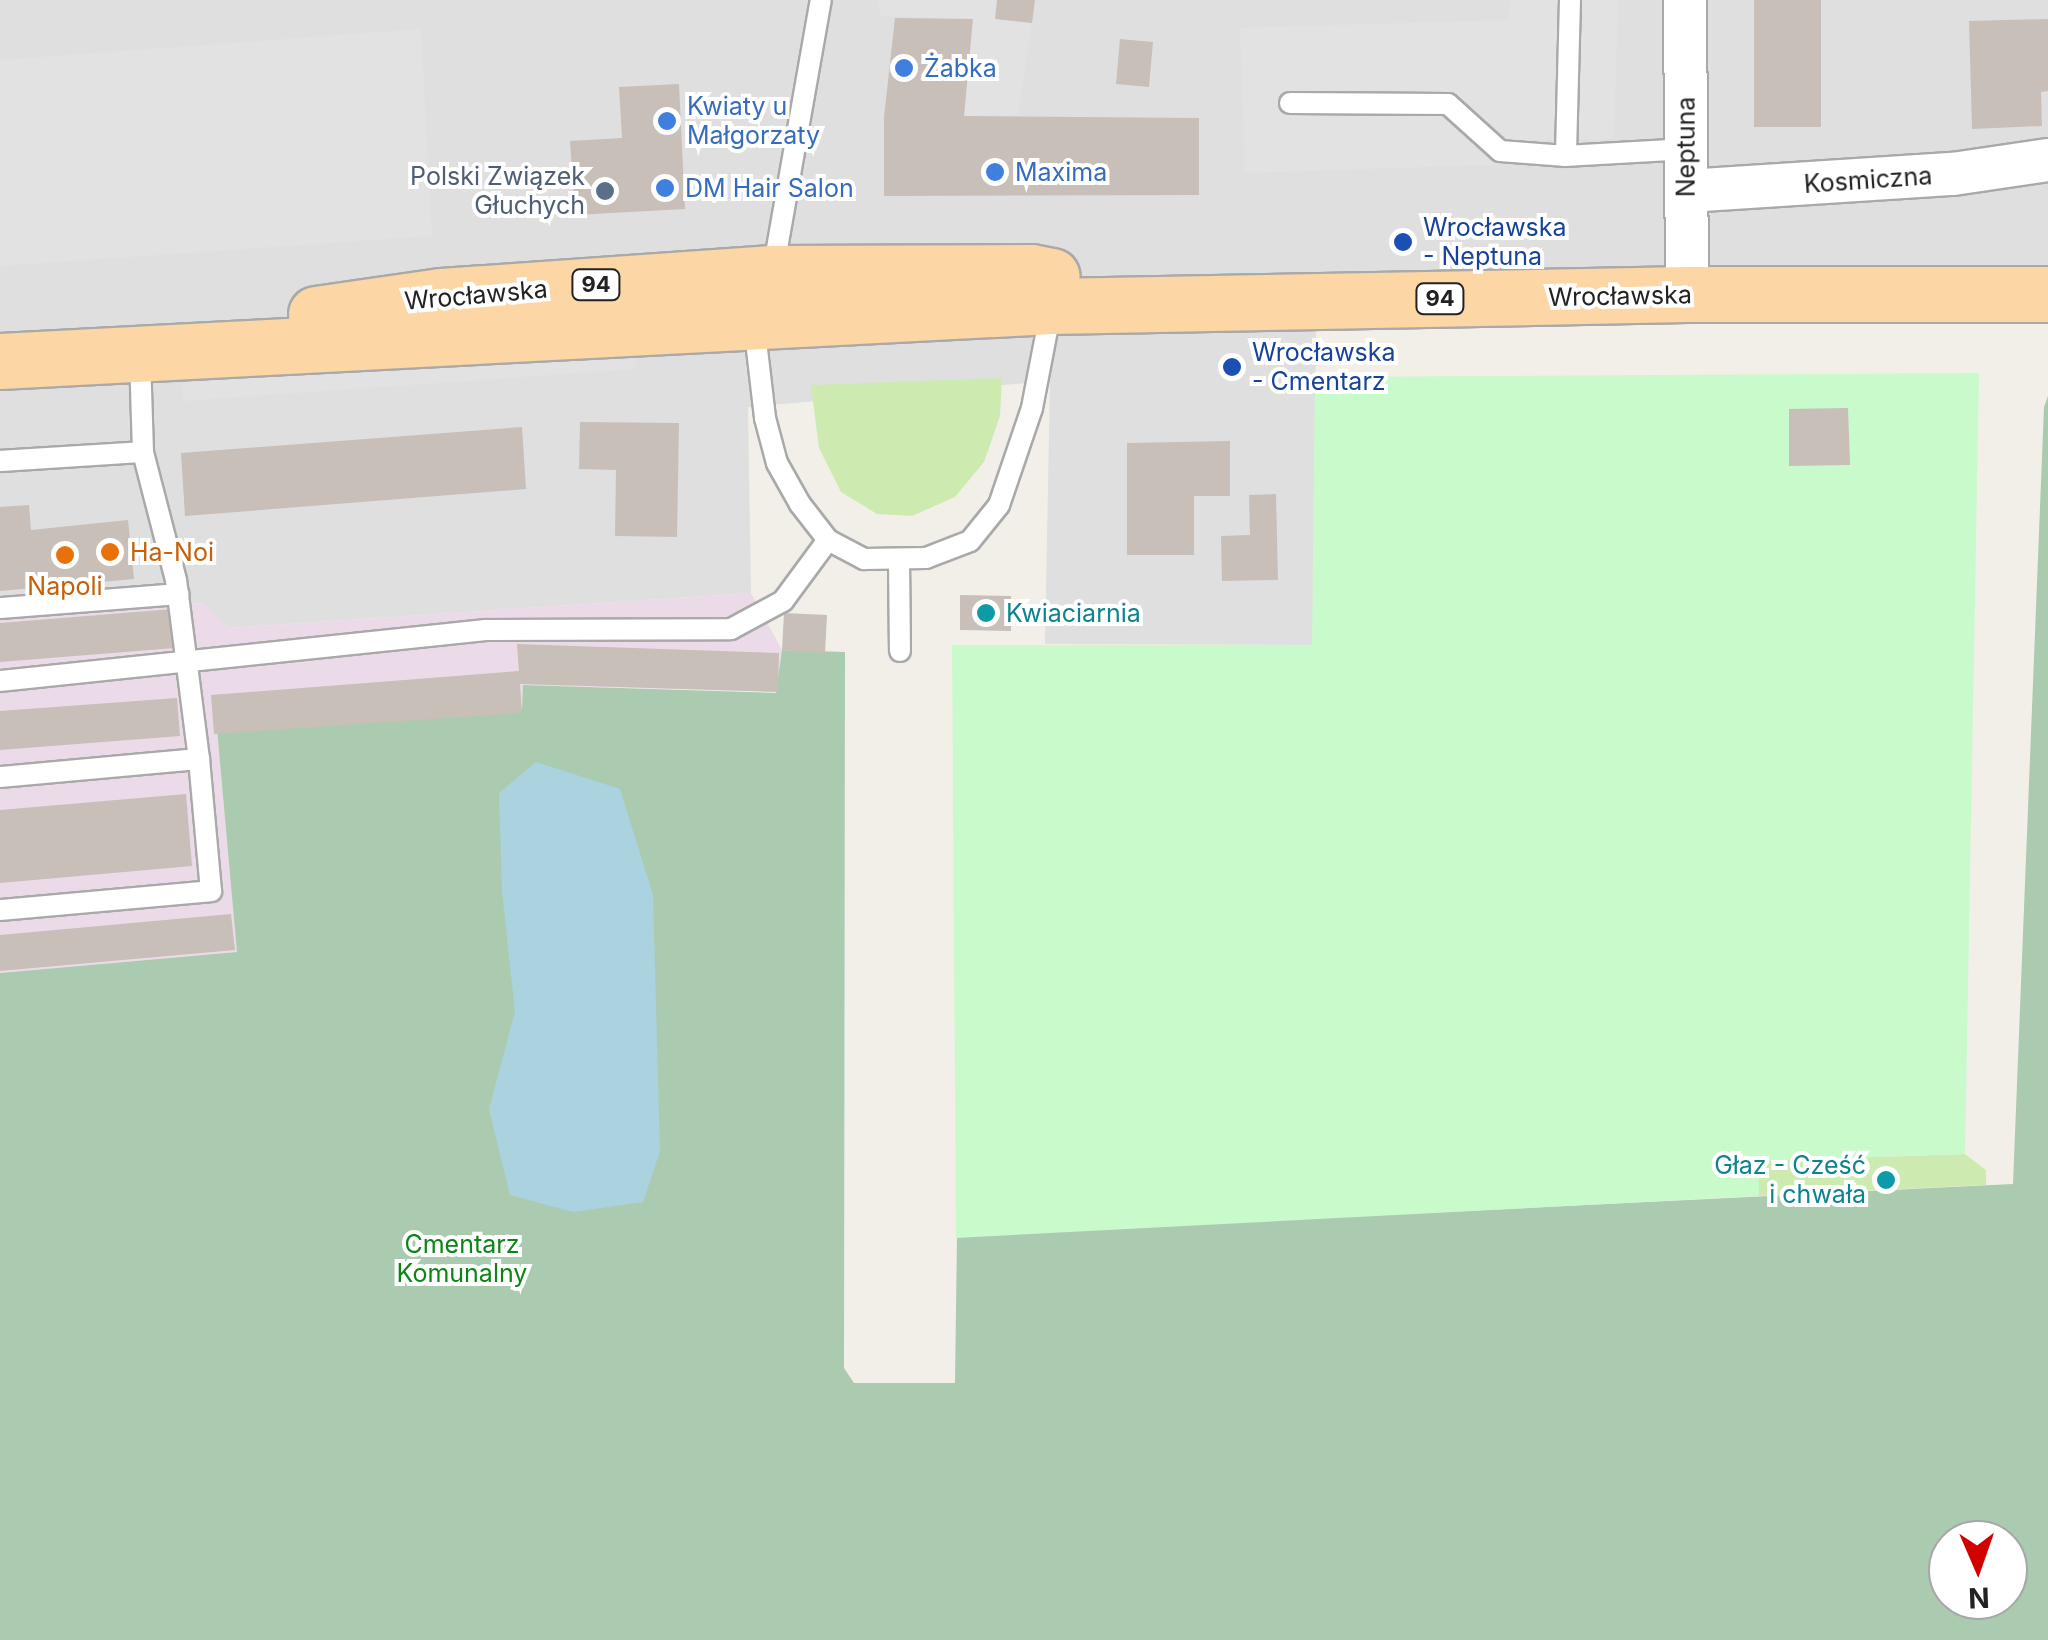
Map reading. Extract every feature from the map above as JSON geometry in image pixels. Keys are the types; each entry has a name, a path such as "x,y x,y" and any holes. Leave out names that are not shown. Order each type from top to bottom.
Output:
{"main road":[{"name":"Wrocławska","path":"0,361 441,296 772,273 1031,272 1193,302"},
{"name":"Wrocławska","path":"0,361 1052,306 1686,294 2048,294"}],"street":[{"name":"Neptuna","path":"1685,0 1686,294"},
{"name":"Kosmiczna","path":"1687,191 1953,174 2048,160"}],"lane":[{"path":"772,273 821,0"},
{"path":"1566,156 1570,0"},
{"path":"1290,103 1448,104 1500,151 1566,156 1686,149"},
{"path":"754,324 765,418 777,463 800,504 828,540 864,559 926,558 970,541 1000,506 1032,408 1052,306"},
{"path":"0,910 211,891 190,663 178,594 143,452 140,354"},
{"path":"0,461 143,452"},
{"path":"0,681 485,630 731,630 783,601 828,540"},
{"path":"900,559 900,651"},
{"path":"0,608 178,594"},
{"path":"0,776 199,759"}],"shaded area":[{"path":"0,0 2048,0 2048,319 1316,320 1313,645 1045,644 1050,381 748,407 751,593 228,628 202,603 0,619"},
{"path":"876,0 997,0 996,19 1032,23 1018,115 964,116 972,19 882,16"},
{"path":"1510,0 1618,0 1614,139 1515,140 1515,164 1245,173 1240,28 1509,20"},
{"path":"421,29 432,236 0,266 0,60"},
{"path":"635,350 636,369 184,401 181,383"},
{"path":"751,593 782,650 778,692 524,685 522,709 217,729 238,952 0,973 0,619 202,603 228,628"}],"green space":[{"path":"1979,373 1965,1154 1759,1161 1759,1196 956,1238 952,645 1312,645 1315,377"},
{"path":"1002,378 1000,416 984,462 955,497 912,516 877,514 841,492 819,448 811,385"},
{"name":"Cmentarz Komunalny","path":"2048,396 2048,1640 0,1640 0,973 237,952 217,729 522,709 523,685 776,693 782,650 845,652 844,1368 854,1383 955,1383 957,1236 2013,1184 2044,407"},
{"path":"1965,1154 1986,1170 1986,1185 1759,1196 1759,1161"}],"water":[{"path":"536,762 620,789 653,895 660,1151 643,1202 573,1212 510,1195 489,1109 515,1012 502,891 499,793"}],"building":[{"path":"997,0 1035,0 1032,23 995,19"},
{"path":"1754,0 1821,0 1821,127 1754,127"},
{"path":"895,18 973,19 964,116 1199,118 1199,195 884,196 884,117"},
{"path":"2048,19 2048,91 2041,92 2042,126 1972,129 1969,21"},
{"path":"1120,39 1153,42 1149,87 1116,84"},
{"path":"679,84 685,209 575,215 570,141 622,138 619,87"},
{"path":"1848,408 1850,465 1789,466 1789,409"},
{"path":"580,422 679,423 677,537 615,536 616,470 579,469"},
{"path":"522,427 526,489 185,516 181,453"},
{"path":"1230,441 1230,496 1194,496 1194,555 1127,555 1127,443"},
{"path":"1276,494 1278,580 1222,581 1221,536 1250,535 1249,495"},
{"path":"29,505 31,530 128,520 134,579 0,591 0,507"},
{"name":"Kwiaciarnia","path":"960,595 1011,596 1011,631 960,630"},
{"path":"173,609 175,648 0,662 0,623"},
{"path":"784,613 827,615 825,653 782,650"},
{"path":"517,644 779,653 778,692 520,684 522,713 214,734 211,695 519,671"},
{"path":"177,698 180,736 0,750 0,711"},
{"path":"186,794 192,866 0,883 0,810"},
{"path":"231,914 235,950 0,971 0,935"}],"place":[{"name":"Żabka","path":"904,68"},
{"name":"Kwiaty u Małgorzaty","path":"667,121"},
{"name":"Maxima","path":"995,172"},
{"name":"DM Hair Salon","path":"665,188"},
{"name":"Polski Związek Głuchych","path":"605,191"},
{"name":"Wrocławska - Neptuna","path":"1403,242"},
{"name":"Wrocławska - Cmentarz","path":"1232,367"},
{"name":"Ha-Noi","path":"110,552"},
{"name":"Napoli","path":"65,555"},
{"name":"Kwiaciarnia","path":"986,613"},
{"name":"Głaz - Cześć i chwała","path":"1886,1180"}]}
